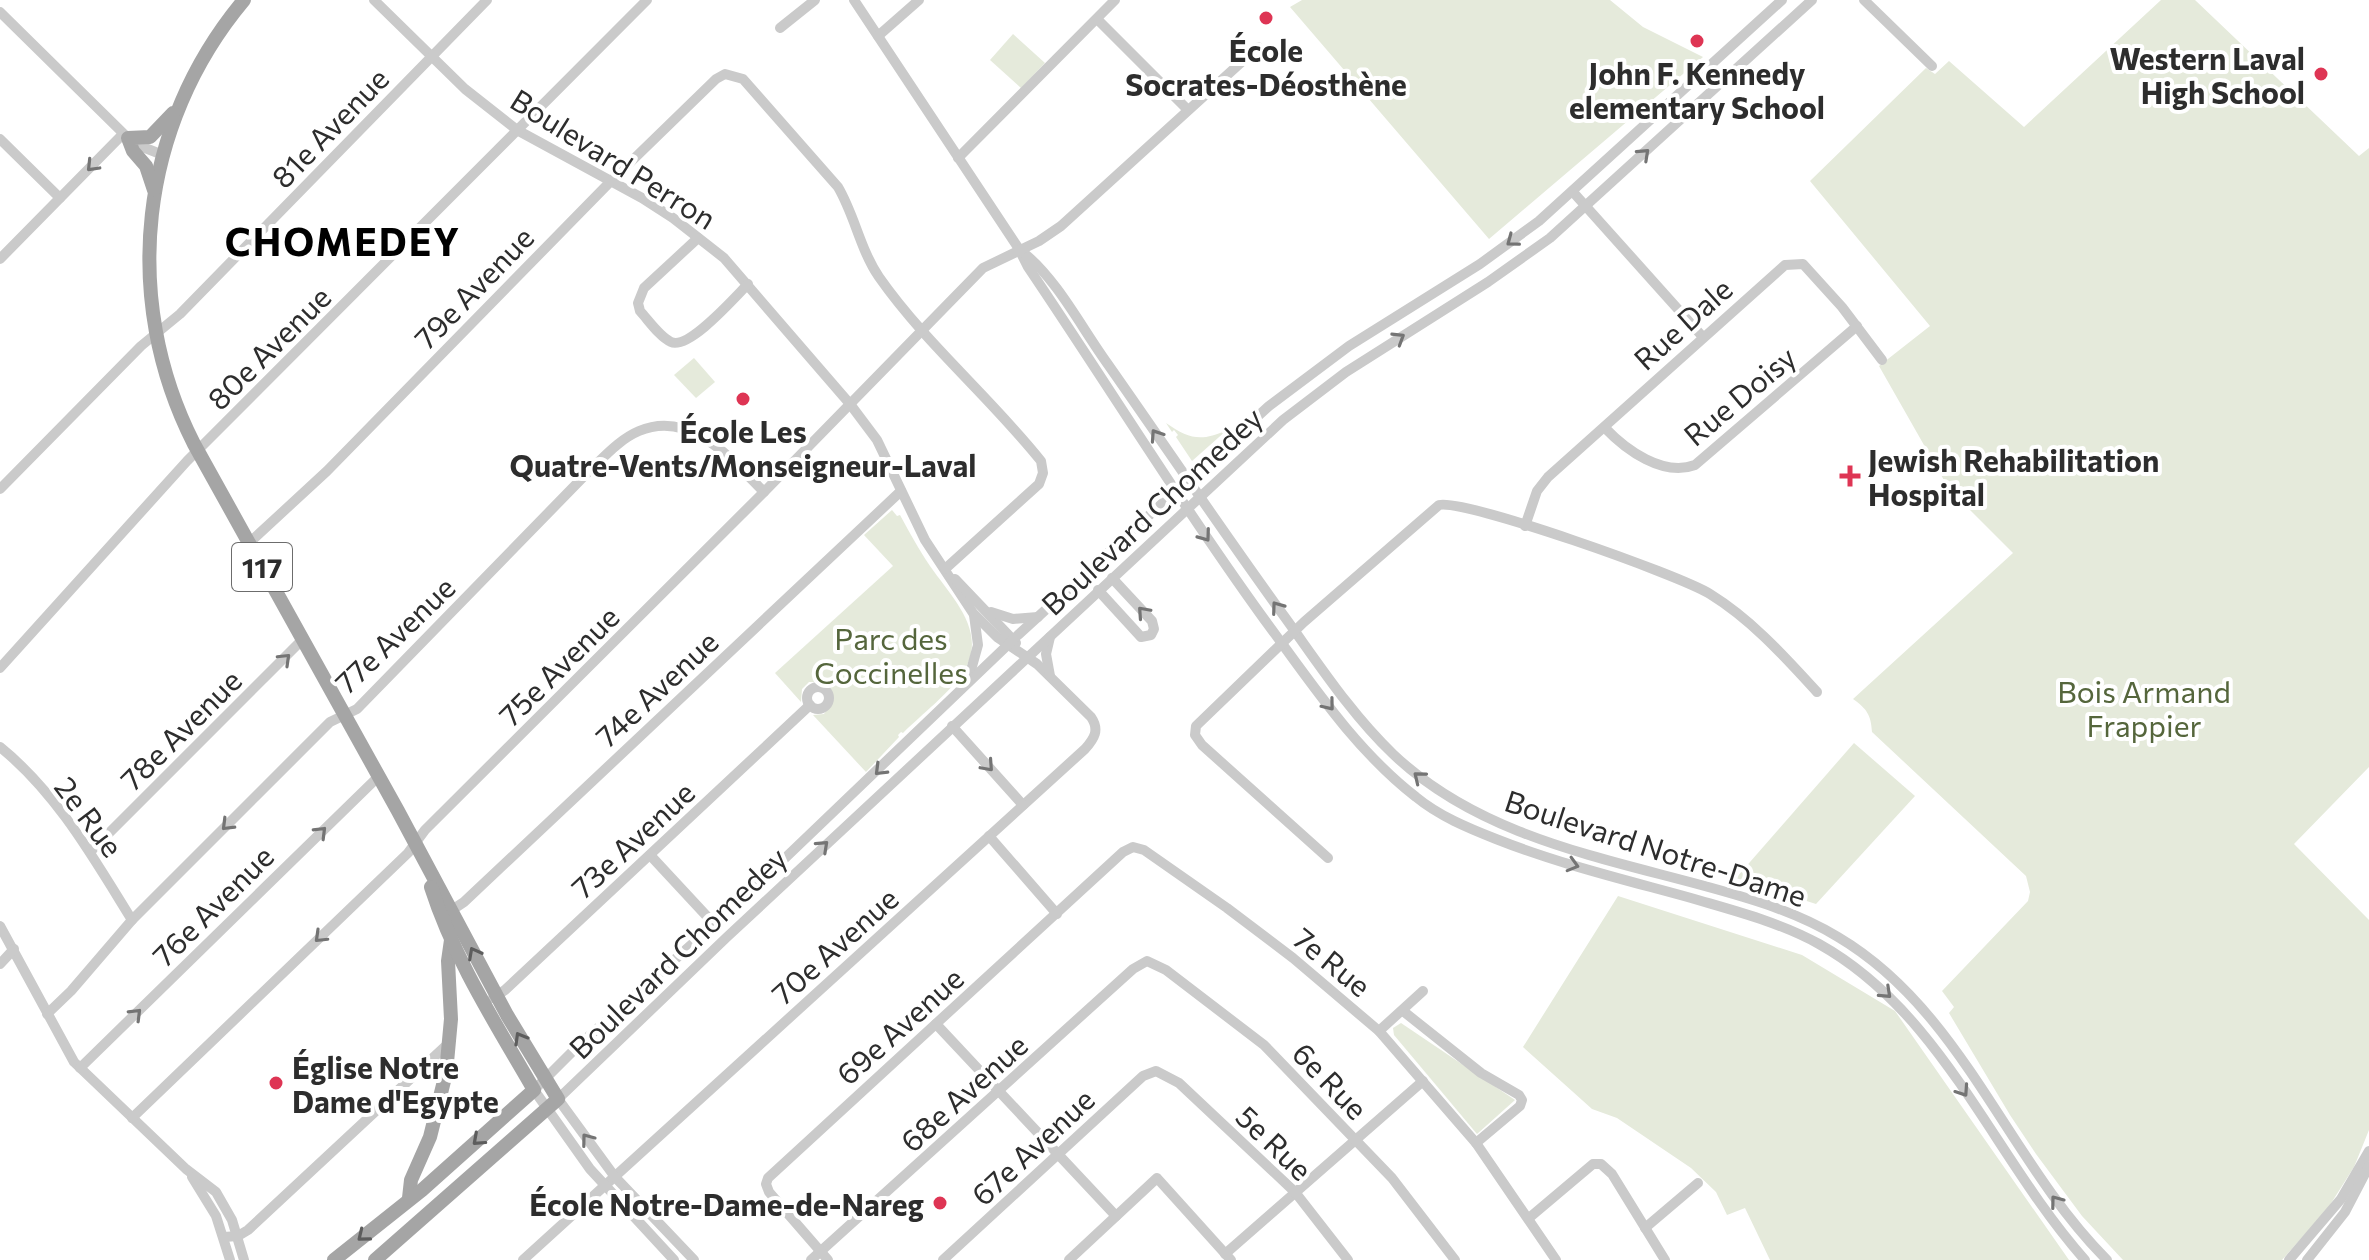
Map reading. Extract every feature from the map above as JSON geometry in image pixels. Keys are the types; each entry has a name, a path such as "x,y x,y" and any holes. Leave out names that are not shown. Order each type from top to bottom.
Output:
{"main road":[{"name":"117","path":"244,0 210,47 181,104 163,155 154,192 148,258 155,335 175,405 198,451 379,776 491,1000 540,1084 558,1099"},
{"path":"126,136 145,138 152,135 181,104"},
{"path":"126,136 133,151 146,166 154,192"},
{"name":"117","path":"446,914 451,940"},
{"path":"451,940 491,1000"},
{"path":"409,1198 411,1180 430,1137 445,1080 450,1042 448,961 451,940"},
{"path":"334,1260 422,1190 540,1084"},
{"path":"375,1260 558,1099"}],"street":[{"name":"Boulevard Perron","path":"374,0 465,89 517,130 652,204 724,258 850,404 877,440 925,540 973,613 997,637 1011,642"},
{"name":"81e Avenue","path":"0,489 141,346 225,269 487,0"},
{"name":"80e Avenue","path":"0,668 198,451 647,0"},
{"path":"780,28 815,0"},
{"name":"Boulevard Notre-Dame","path":"854,0 1174,491 1329,707 1401,785 1437,812 1485,835 1538,855 1775,924 1818,944 1861,972 1888,994 1923,1033 2024,1183 2085,1260"},
{"path":"878,36 919,0"},
{"path":"958,158 1115,0"},
{"name":"Boulevard Chomedey","path":"540,1084 858,792 1011,642 1174,491 1303,379 1349,346 1499,251 1573,192 1782,0"},
{"name":"Boulevard Chomedey","path":"558,1099 663,996 1283,420 1325,387 1501,274 1586,207 1812,0"},
{"path":"1864,0 1932,66"},
{"path":"0,12 126,136 163,155"},
{"path":"1097,19 1188,110"},
{"name":"75e Avenue","path":"132,1118 418,850 438,818 983,268 1039,241 1061,226 1258,47"},
{"name":"79e Avenue","path":"249,543 327,471 610,182 716,79 725,74 743,79 838,187 851,207 868,259 877,275 922,331"},
{"path":"0,259 126,136"},
{"path":"0,139 60,198"},
{"path":"1573,192 1702,336"},
{"path":"698,238 639,295 640,311 669,341 678,344 692,338 748,284"},
{"name":"Boulevard Notre-Dame","path":"1019,249 1036,263 1332,683 1385,746 1421,779 1451,799 1505,826 1540,839 1776,907 1828,931 1870,959 1909,993 1935,1023 2045,1186 2082,1234 2107,1260"},
{"name":"Rue Dale","path":"1525,526 1534,498 1544,481 1777,270 1793,263 1803,264 1882,360"},
{"name":"Rue Doisy","path":"1605,428 1620,444 1649,461 1685,469 1695,465 1857,326"},
{"path":"922,331 1038,457 1043,469 1039,484 945,569"},
{"name":"77e Avenue","path":"47,1014 132,920 330,722 357,709 615,447 639,431 658,426 684,428 700,435 730,457 764,492"},
{"name":"74e Avenue","path":"446,914 901,491"},
{"path":"1328,858 1202,745 1195,735 1196,726 1295,631 1439,505 1455,504 1525,526 1656,569 1700,588 1748,621 1817,692"},
{"name":"Boulevard Perron","path":"945,569 1027,657"},
{"path":"1098,590 1141,637 1151,635 1154,623 1112,578"},
{"path":"987,611 1013,619 1040,617"},
{"path":"968,683 978,645 973,613"},
{"path":"1050,635 1046,658 1051,678"},
{"name":"78e Avenue","path":"90,852 303,639"},
{"name":"70e Avenue","path":"523,1260 1085,749 1096,733 1093,720 1027,657"},
{"name":"73e Avenue","path":"491,1000 810,705"},
{"path":"952,726 1023,805"},
{"name":"2e Rue","path":"0,747 61,810 132,920"},
{"name":"76e Avenue","path":"80,1068 379,776"},
{"path":"989,836 1057,914"},
{"name":"69e Avenue","path":"824,1256 769,1192 766,1184 768,1178 1123,852 1133,847"},
{"name":"7e Rue","path":"1133,847 1144,850 1227,908 1379,1031 1476,1143 1556,1260"},
{"path":"650,855 715,925"},
{"path":"0,926 80,1068 186,1169 216,1192 230,1214 244,1260"},
{"path":"0,964 14,949"},
{"name":"68e Avenue","path":"811,1260 824,1256 999,1091 1133,969 1147,961"},
{"name":"6e Rue","path":"1147,961 1166,970 1264,1045 1392,1178 1455,1260"},
{"path":"1379,1031 1423,991"},
{"name":"7e Rue","path":"1403,1011 1481,1073 1519,1095 1522,1100 1520,1106 1476,1143"},
{"path":"936,1024 1116,1216"},
{"path":"224,1237 238,1236 248,1230 450,1042"},
{"path":"420,1071 435,1072 445,1080"},
{"name":"67e Avenue","path":"943,1260 1143,1076 1156,1071"},
{"name":"5e Rue","path":"1156,1071 1179,1083 1295,1192 1348,1260"},
{"path":"1077,1257 1157,1178 1228,1257 1295,1192 1423,1081"},
{"path":"540,1084 546,1109 590,1169 673,1260"},
{"path":"558,1099 615,1177 694,1260"},
{"path":"2289,1260 2341,1199 2369,1151"},
{"path":"1529,1218 1593,1164 1601,1164 1607,1167 1665,1260"},
{"path":"2307,1260 2345,1212 2369,1166"},
{"path":"186,1169 209,1201 230,1260"},
{"path":"1645,1228 1698,1183"}],"green space":[{"path":"1302,0 1610,0 1643,27 1703,57 1489,239 1290,7"},
{"name":"Bois Armand Frappier","path":"2161,0 2195,0 2359,156 2369,148 2369,767 2294,844 2369,920 2369,1130 2354,1167 2328,1208 2282,1260 2123,1260 2082,1216 2010,1115 1949,1013 1954,1007 1942,991 2028,901 2030,892 2026,876 1872,732 1867,713 1853,699 2013,553 1949,489 1879,366 1930,326 1810,181 1926,68 1935,74 1949,61 2024,127"},
{"path":"1013,34 1045,63 1021,88 990,60"},
{"path":"694,358 715,382 696,398 674,375"},
{"path":"1166,423 1195,437 1227,430 1192,461 1176,437 1178,435"},
{"name":"Parc des Coccinelles","path":"892,510 897,516 900,515 957,603 970,629 972,642 970,656 958,679 898,735 866,772 813,715 824,714 832,701 832,690 824,684 809,682 802,689 801,702 775,673 893,566 864,535"},
{"path":"1854,743 1915,796 1816,904 1736,878"},
{"path":"1618,896 1802,955 1895,1011 2069,1260 1770,1260 1745,1208 1727,1215 1716,1192 1691,1168 1617,1118 1592,1109 1523,1047"},
{"path":"1401,1023 1515,1100 1477,1134 1394,1035 1393,1028"}],"place":[{"name":"École Socrates-Déosthène","path":"1266,18"},
{"name":"John F. Kennedy elementary School","path":"1697,41"},
{"name":"Western Laval High School","path":"2321,74"},
{"name":"École Les Quatre-Vents/Monseigneur-Laval","path":"743,399"},
{"name":"Jewish Rehabilitation Hospital","path":"1850,476"},
{"name":"Église Notre Dame d'Egypte","path":"276,1083"},
{"name":"École Notre-Dame-de-Nareg","path":"940,1203"}],"district":[{"name":"CHOMEDEY","path":"343,240"}]}
